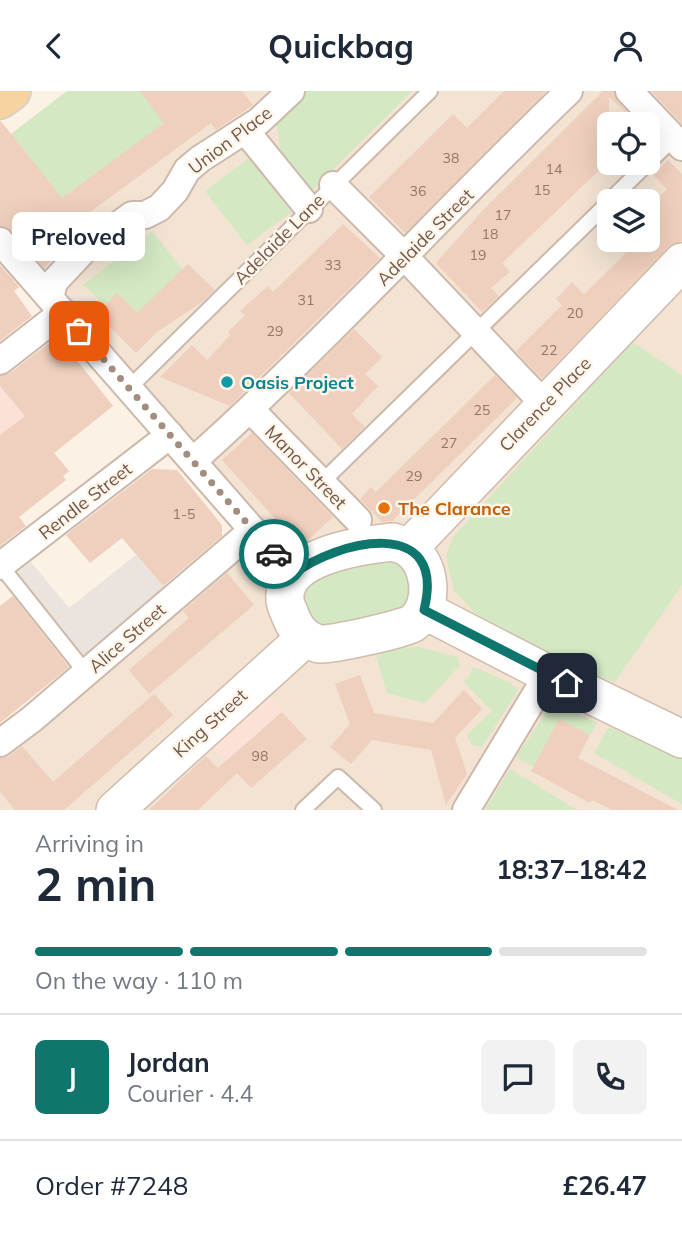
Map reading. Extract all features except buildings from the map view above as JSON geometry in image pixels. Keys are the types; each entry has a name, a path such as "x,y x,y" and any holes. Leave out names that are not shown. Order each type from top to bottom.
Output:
{"main road":[{"path":"0,99 10,91"}],"street":[{"name":"Union Place","path":"56,305 54,282 83,251 132,215 145,215 159,208 175,191 187,170 258,121 291,91"},
{"path":"629,91 679,139"},
{"name":"Adelaide Street","path":"251,410 567,93"},
{"path":"246,130 309,209"},
{"path":"333,185 544,404"},
{"path":"0,241 292,575"},
{"name":"Clarence Place","path":"409,548 682,262"},
{"path":"0,361 56,305"},
{"name":"Manor Street","path":"192,461 251,410 358,520"},
{"name":"Rendle Street","path":"0,566 170,435"},
{"name":"Alice Street","path":"0,743 253,530"},
{"path":"393,542 409,548 421,561 428,579 424,610 413,623 395,630 322,645 305,638 295,628 285,600 292,575 308,563 336,552 393,542"},
{"path":"424,610 682,739"},
{"name":"King Street","path":"115,810 305,638"},
{"path":"466,810 548,674"}],"lane":[{"name":"Adelaide Lane","path":"129,388 430,91"},
{"path":"623,189 679,139"},
{"path":"321,482 597,214"},
{"path":"0,566 86,673"},
{"path":"303,810 338,777 374,810"}],"shaded area":[{"path":"70,91 682,91 682,810 0,810 0,762 39,732 240,556 285,550 0,229 0,146"},
{"path":"0,386 25,416 0,435"},
{"path":"136,555 170,595 88,662 15,575 31,562 69,608"},
{"path":"269,695 307,739 251,788 212,746"}],"green space":[{"path":"67,91 140,91 183,109 69,193 94,227 73,245 53,220 50,182 11,134"},
{"path":"299,91 412,91 308,194 281,153 275,113"},
{"path":"249,158 291,212 247,245 205,191"},
{"path":"152,231 183,270 137,313 117,294 105,305 83,285"},
{"path":"632,342 682,375 682,585 614,683 506,632 476,614 454,591 446,556 453,537"},
{"path":"388,553 411,571 410,599 402,610 326,631 297,613 301,579"},
{"path":"419,647 457,657 460,665 425,703 387,693 376,656 393,649"},
{"path":"473,667 509,682 518,690 482,747 472,745 467,735 492,711 464,682"},
{"path":"554,701 597,723 590,735 559,719 534,767 516,757"},
{"path":"609,727 682,759 682,804 594,753"},
{"path":"510,769 577,810 485,810"}],"way so far":[{"path":"79,331 274,554"}],"place":[{"name":"Preloved","path":"79,331"},
{"name":"Oasis Project","path":"227,382"},
{"name":"The Clarance","path":"384,508"}],"route":[{"path":"274,554 292,575 308,563 336,552 393,542 409,548 421,561 428,579 424,610 567,683"}]}
